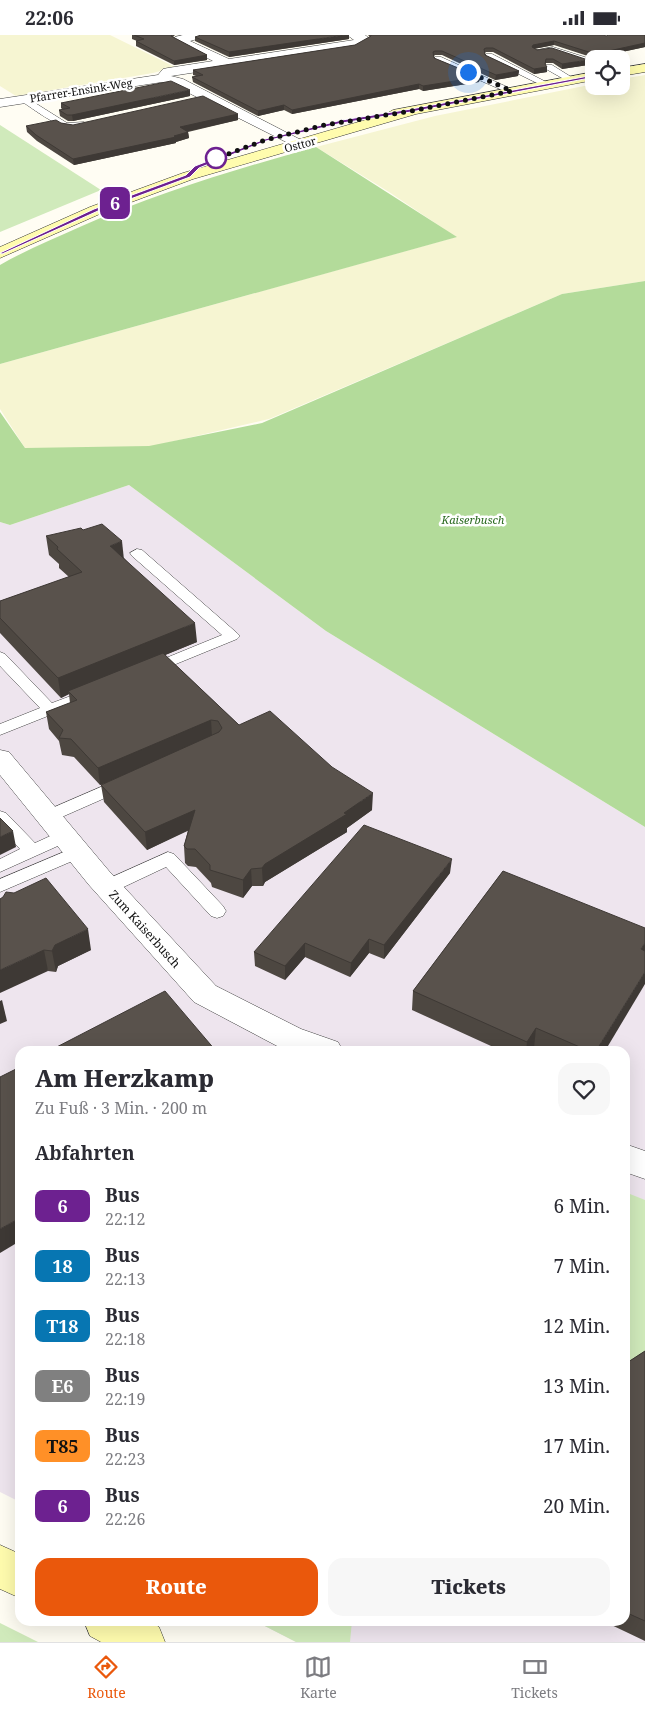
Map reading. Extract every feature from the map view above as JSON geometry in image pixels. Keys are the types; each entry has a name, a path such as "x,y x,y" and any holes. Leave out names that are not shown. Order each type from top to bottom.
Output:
{"main road":[{"path":"630,70 645,67"},
{"name":"Osttor","path":"188,176 197,167 223,155 280,136 342,121 411,111 585,78"},
{"name":"Osttor","path":"0,253 96,210 188,176 411,111"},
{"path":"0,1566 15,1574"},
{"path":"114,1626 144,1642"}],"street":[{"path":"196,35 179,40 227,63"},
{"name":"Pfarrer-Ensink-Weg","path":"162,77 168,72 355,44 364,37"},
{"name":"Pfarrer-Ensink-Weg","path":"0,103 162,77 178,82 298,144"},
{"name":"Zum Kaiserbusch","path":"0,758 107,887 205,994 290,1038 313,1046"},
{"path":"630,1160 645,1165"}],"lane":[{"path":"537,51 553,49 585,60"},
{"path":"489,56 546,84"},
{"path":"438,59 512,91"},
{"path":"552,67 576,79"},
{"path":"188,101 206,97"},
{"path":"24,99 69,126 96,122"},
{"path":"132,677 232,636 137,553"},
{"path":"0,657 50,710"},
{"path":"0,730 105,688"},
{"path":"0,886 141,775"},
{"path":"0,817 32,851"},
{"path":"0,866 64,835"},
{"path":"107,887 168,858 217,911"}],"shaded area":[{"path":"129,485 326,631 645,827 645,1642 296,1642 265,1626 630,1626 630,1046 15,1046 15,1500 0,1492 0,522 10,525"}],"green space":[{"path":"0,35 110,35 175,67 153,73 16,96 0,86"},
{"path":"645,75 645,281 562,294 269,419 145,448 25,448 0,409 0,364 456,237 389,192 316,147 435,116 585,86 585,95 630,95 630,78"},
{"path":"0,125 101,190 0,232"},
{"path":"316,147 457,237 0,364 0,265 51,240 168,192"},
{"name":"Kaiserbusch","path":"645,281 645,827 326,631 129,485 10,525 0,522 0,412 25,448 149,446 262,423 562,294"},
{"path":"630,1194 645,1200 645,1358 630,1368"},
{"path":"0,1623 38,1642 0,1642"},
{"path":"265,1626 352,1626 350,1642 296,1642"}],"building":[{"path":"134,35 172,35 207,55 174,61 136,41 144,39"},
{"path":"201,35 345,35 229,52 195,37"},
{"path":"645,35 645,43 613,50 585,51 554,41 533,45 532,47 537,50 552,48 585,59 562,64 553,59 546,59 545,64 547,67 534,69 493,48 486,48 484,49 485,55 519,71 496,75 442,51 435,51 433,52 434,58 480,77 423,86 419,84 292,110 284,105 258,111 192,77 203,75 193,70 355,45 371,36"},
{"path":"171,81 190,90 72,115 67,115 59,110 70,108 61,103"},
{"path":"203,96 238,114 180,127 188,132 174,136 176,137 73,159 36,135 26,126 56,120 73,125"},
{"path":"102,524 122,541 110,546 195,623 58,678 0,618 0,601 82,572 46,536 81,528 83,530"},
{"path":"163,653 239,725 270,711 332,767 373,793 344,813 347,814 265,864 262,868 251,869 243,880 210,870 210,865 195,849 187,849 184,846 195,810 145,832 101,785 219,732 222,728 218,721 211,720 98,768 71,739 59,738 63,730 46,712 77,700 68,691"},
{"path":"0,818 13,831 0,837"},
{"path":"364,825 452,859 384,945 369,939 351,963 305,943 285,966 254,952"},
{"path":"503,871 645,928 645,943 641,949 645,951 645,972 599,1046 577,1046 536,1028 527,1042 413,991"},
{"path":"46,878 88,929 55,945 52,951 44,950 0,970 0,899 6,892 14,893"},
{"path":"165,991 212,1046 59,1046"},
{"path":"15,1070 15,1221 0,1229 0,1077"},
{"path":"645,1351 645,1621 630,1614 630,1361"}],"bus line":[{"name":"6","path":"0,253 96,210 188,176 197,167 223,155 265,140 342,121 411,111 585,77"}],"route":[{"path":"216,158 210,161 265,140 294,132 358,118 411,111 512,91 468,72"}]}
